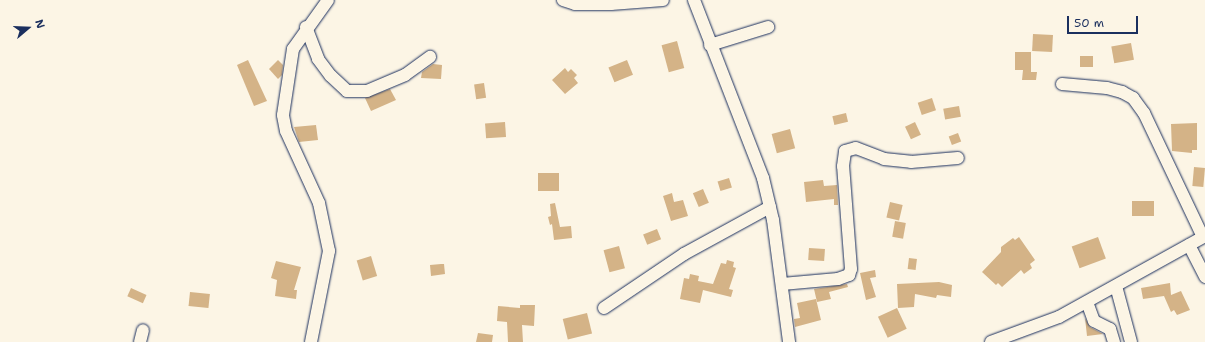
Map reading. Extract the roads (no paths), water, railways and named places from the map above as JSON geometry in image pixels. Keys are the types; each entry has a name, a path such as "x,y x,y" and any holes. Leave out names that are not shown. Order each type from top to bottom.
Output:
{"street":[{"path":"311,342 329,251 319,203 286,130 283,115 293,49 306,27 328,0"},
{"path":"563,0 575,4 611,4 663,0"},
{"path":"694,0 710,45 746,129 763,178 770,207 789,342"},
{"path":"306,27 318,59 347,91 367,91 405,75 430,57"},
{"path":"710,45 768,28"},
{"path":"991,342 1059,317 1204,237 1144,114 1133,98 1122,92 1107,88 1062,84"},
{"path":"782,284 838,279 849,275 851,269 843,166 845,151 856,148 884,159 911,162 958,158"},
{"path":"604,308 684,254 770,207"},
{"path":"1189,245 1205,277"},
{"path":"1116,286 1131,342"},
{"path":"1087,302 1094,320 1110,329 1114,342"},
{"path":"140,342 143,330"}]}
